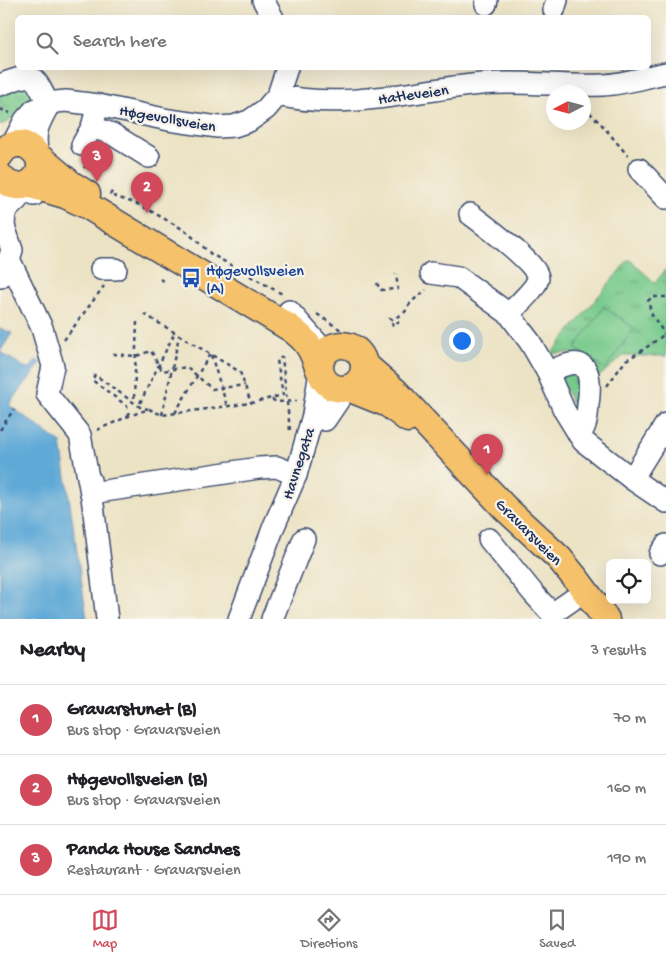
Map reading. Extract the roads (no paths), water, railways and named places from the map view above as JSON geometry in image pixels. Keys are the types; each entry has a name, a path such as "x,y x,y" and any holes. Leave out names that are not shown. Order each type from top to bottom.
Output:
{"main road":[{"path":"6,147 23,144 29,146 71,184 289,311"},
{"path":"13,182 37,176 39,170 38,156"},
{"path":"13,182 65,195 88,206 290,328 303,338 313,352 319,370"},
{"path":"337,344 351,346 362,356 364,364 359,382 347,388 333,387 322,378 322,357 326,351 337,344"},
{"name":"Gravarsveien","path":"364,364 395,391 506,508 559,558 606,619"},
{"name":"Gravarsveien","path":"347,388 388,404 412,422 579,610"}],"street":[{"path":"263,0 271,15"},
{"name":"Høgevollsveien","path":"6,147 34,110 56,102 66,101 98,105 169,120 218,127 234,126 249,121 266,109 278,95 286,70"},
{"name":"Hatleveien","path":"278,95 299,100 356,100 484,76 519,82 604,85 666,73"},
{"path":"0,85 27,76 34,78 39,84 49,105 36,132 35,142 38,156"},
{"path":"98,105 87,136 112,134 149,157"},
{"path":"639,169 666,198"},
{"path":"13,182 3,201 5,211 4,226 12,250 5,268 42,328 53,366 47,394 80,435 91,493"},
{"path":"470,214 538,272 538,278 534,287 509,314"},
{"path":"431,273 458,277 509,314 530,342 548,373 564,410 579,435 593,450 632,480 666,502"},
{"name":"Havnegata","path":"239,619 274,526 296,475 313,415 320,346 289,311"},
{"path":"548,373 564,365 576,363 582,365 589,376 590,390 587,420 579,435"},
{"name":"Havnegata","path":"325,420 347,388"},
{"path":"37,392 81,427 87,435 91,493 107,619"},
{"path":"632,480 666,424"},
{"path":"91,493 259,468 277,467 296,475"},
{"path":"272,619 304,539"},
{"path":"489,539 552,614 579,610"}],"water":[{"path":"0,328 12,333 0,352"},
{"path":"0,352 29,370 36,360 41,363 9,405 61,443 87,619 0,619"}],"place":[{"name":"Panda House Sandnes","path":"97,182"},
{"name":"Høgevollsveien (B)","path":"147,213"},
{"name":"Høgevollsveien (A)","path":"191,278"},
{"name":"Gravarstunet (B)","path":"487,475"}]}
